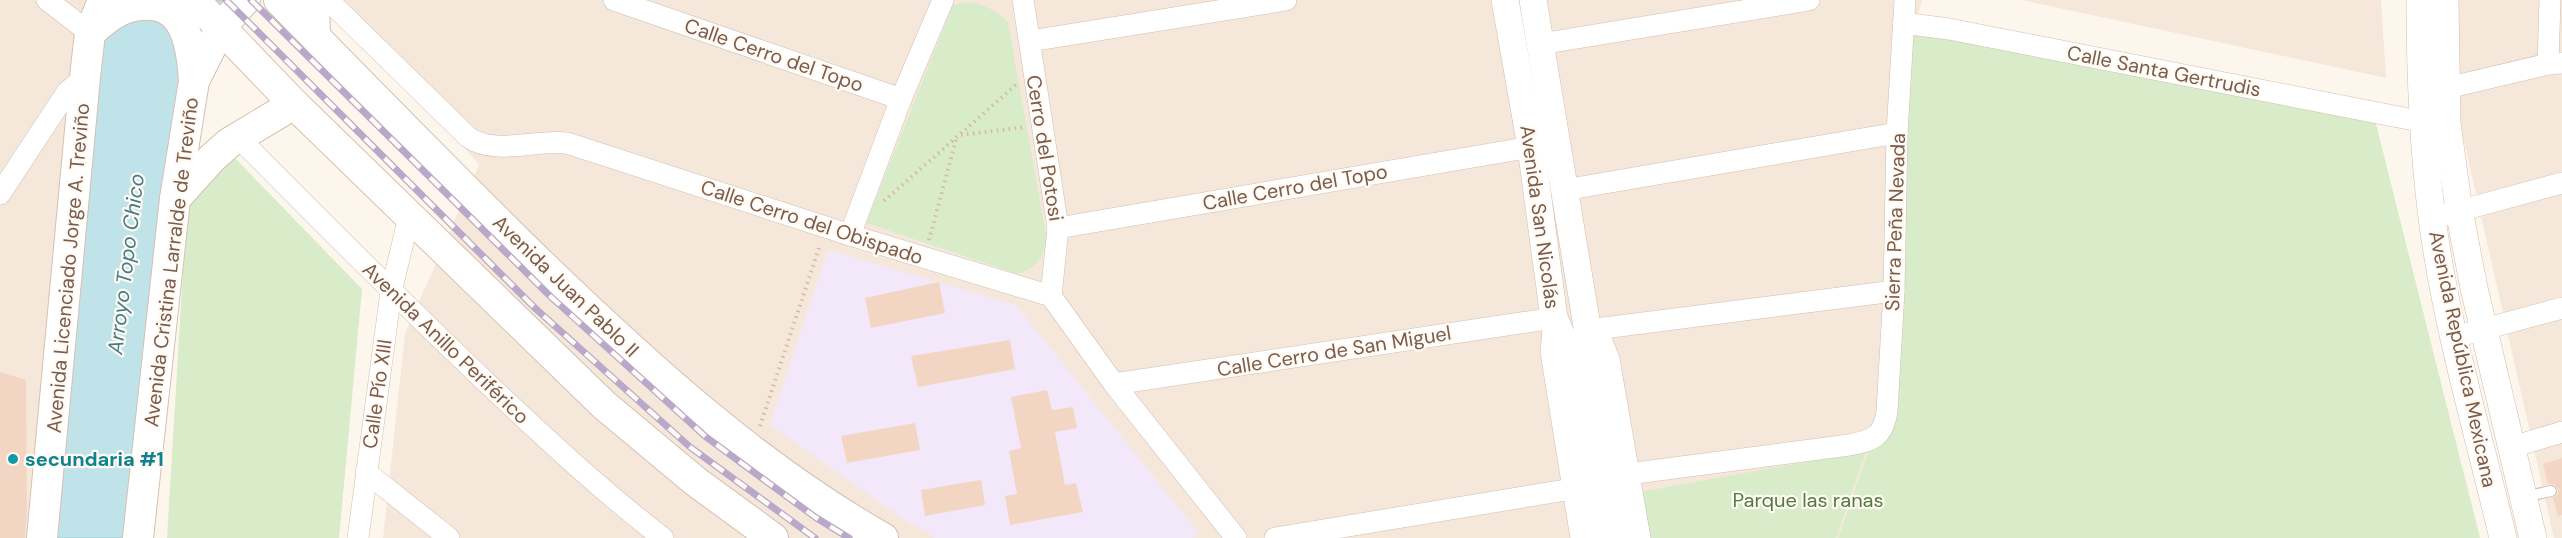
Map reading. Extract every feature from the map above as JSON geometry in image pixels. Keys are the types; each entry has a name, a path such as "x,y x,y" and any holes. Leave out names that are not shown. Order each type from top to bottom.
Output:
{"main road":[{"name":"Avenida Cristina Larralde de Treviño","path":"138,538 176,199 193,70 209,15 245,0"},
{"name":"Avenida Juan Pablo II","path":"279,0 448,173 640,357 752,450 794,481 883,538"},
{"path":"314,0 315,36"},
{"path":"100,17 131,3 152,3 165,8 177,16 184,28 193,70"},
{"path":"209,15 294,104 604,405 695,481 773,538"},
{"name":"Avenida Licenciado Jorge A. Treviño","path":"42,538 85,77 100,17"},
{"path":"176,199 213,157 238,136 294,104"}],"street":[{"path":"47,0 100,17"},
{"name":"Calle Cerro del Obispado","path":"328,0 468,137 478,144 491,146 549,141 567,143 826,227 851,232 924,258 1052,296"},
{"name":"Calle Cerro del Topo","path":"614,0 901,99"},
{"path":"851,232 901,99 943,0"},
{"path":"1008,0 1028,32 1286,0"},
{"name":"Cerro del Potosi","path":"1023,0 1058,228 1052,296"},
{"name":"Avenida San Nicolás","path":"1505,0 1531,147 1554,318 1583,345 1622,538"},
{"name":"Avenida San Nicolás","path":"1533,0 1564,190 1583,345 1599,538"},
{"path":"1540,44 1809,0"},
{"name":"Sierra Peña Nevada","path":"1628,474 1849,445 1873,438 1881,433 1887,411 1894,291 1897,133 1905,0"},
{"name":"Avenida República Mexicana","path":"2420,0 2434,88 2447,123 2459,210 2484,329 2533,538"},
{"name":"Avenida República Mexicana","path":"2445,0 2434,88 2424,122 2432,218 2455,337 2503,538"},
{"path":"2434,88 2555,63 2550,0"},
{"name":"Calle Santa Gertrudis","path":"1903,22 2424,122"},
{"path":"0,194 67,92 85,77"},
{"path":"1564,190 1897,133"},
{"name":"Avenida Anillo Periférico","path":"238,136 391,292 552,445 663,538"},
{"name":"Calle Cerro del Topo","path":"1058,228 1531,147"},
{"path":"2432,218 2562,183"},
{"name":"Calle Pío XIII","path":"358,538 391,292 409,217"},
{"path":"1583,345 1894,291"},
{"path":"1052,296 1114,384 1236,538"},
{"path":"2455,337 2562,308"},
{"path":"1554,318 1551,352 1581,538"},
{"name":"Calle Cerro de San Miguel","path":"1114,384 1554,318"},
{"path":"1583,345 1600,337 1609,359 1640,538"},
{"path":"2512,447 2562,432"},
{"path":"366,472 449,538"},
{"path":"1275,538 1572,489"},
{"name":"Avenida República Mexicana","path":"2525,504 2549,538"}],"lane":[{"path":"2525,504 2551,491"}],"path":[{"path":"851,232 1033,69"},
{"path":"958,136 1042,124"},
{"path":"924,258 958,136"},
{"path":"752,450 826,227"}],"shaded area":[{"path":"0,0 141,0 68,538 0,538"},
{"path":"340,0 1922,0 1912,34 1894,291 1873,438 1838,538 383,538 405,334 479,165"},
{"path":"2022,0 2381,0 2386,78"},
{"path":"2454,0 2562,0 2562,538 2554,538 2460,123"},
{"path":"828,250 1016,305 1199,533 1192,538 936,538 911,524 770,425"}],"green space":[{"path":"966,2 988,8 1008,22 1047,241 1037,262 1018,274 866,223 953,5"},
{"path":"1912,34 1960,38 2374,116 2480,538 1838,538 1873,438 1887,411"},
{"path":"229,152 362,289 339,538 167,538 188,187"},
{"name":"Parque las ranas","path":"1866,451 1836,538 1648,538 1640,492"}],"water":[{"name":"Arroyo Topo Chico","path":"117,0 234,0 213,19 138,538 42,538 85,77"}],"building":[{"path":"939,282 945,313 871,328 865,298"},
{"path":"1010,340 1015,369 918,387 911,356"},
{"name":"secundaria #1","path":"0,372 26,380 27,510 25,538 0,538"},
{"path":"1047,390 1052,410 1073,407 1077,428 1055,432 1065,485 1076,483 1083,512 1010,525 1005,496 1017,494 1009,451 1021,448 1011,397"},
{"path":"915,423 920,450 847,463 841,436"},
{"path":"2562,458 2562,515 2558,516 2553,498 2558,494 2558,489 2554,484 2548,484 2543,464"},
{"path":"981,480 985,505 925,516 921,490"}],"railway":[{"path":"226,0 536,309 690,447 815,538"},
{"path":"251,0 551,297 706,437 815,517 849,538"}],"place":[{"name":"secundaria #1","path":"13,459"}]}
